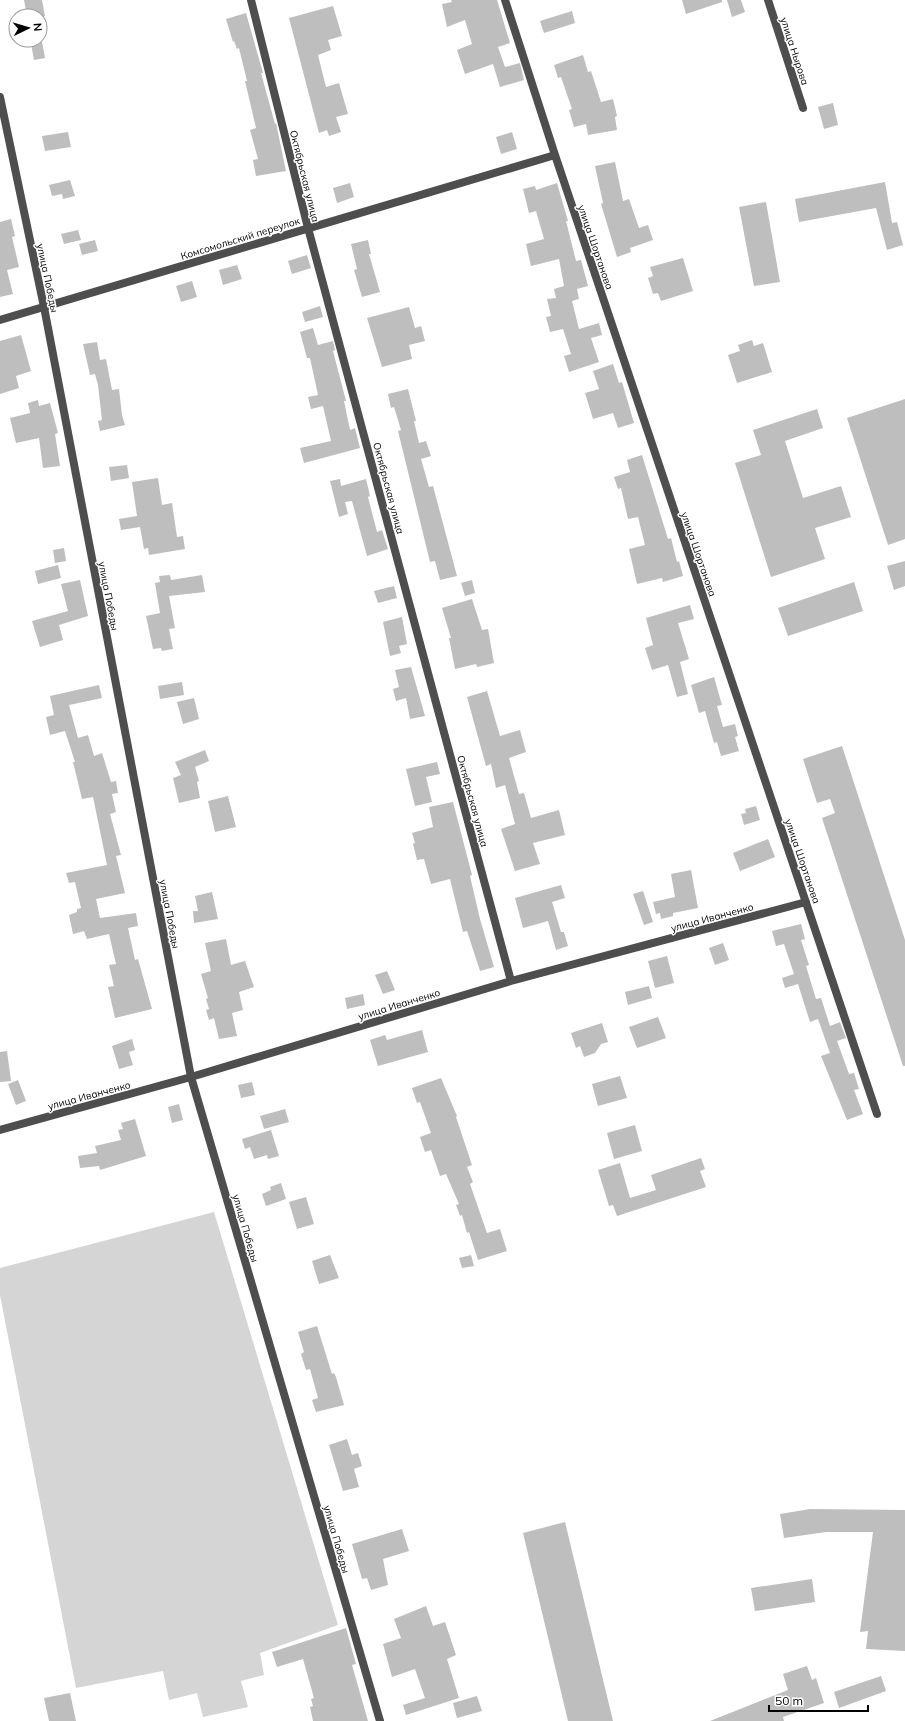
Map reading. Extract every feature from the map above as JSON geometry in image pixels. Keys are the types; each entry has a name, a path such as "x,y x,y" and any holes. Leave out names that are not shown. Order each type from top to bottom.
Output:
{"street":[{"name":"Октябрьская улица","path":"251,0 308,228 511,981"},
{"name":"улица Шортанова","path":"505,0 555,155 877,1114"},
{"name":"улица Нырова","path":"768,0 803,108"},
{"name":"улица Победы","path":"0,97 44,307 191,1077 380,1721"},
{"name":"Комсомольский переулок","path":"0,320 555,155"},
{"name":"улица Иванченко","path":"0,1130 191,1077 511,981 806,902"}],"shaded area":[{"path":"214,1212 338,1625 260,1653 264,1675 241,1681 248,1707 203,1717 197,1693 169,1700 163,1671 76,1688 0,1295 0,1268"}],"building":[{"path":"24,0 42,0 44,8 26,8"},
{"path":"451,0 497,0 510,43 498,47 505,67 520,63 524,80 500,87 493,64 465,74 457,50 472,44 465,20 447,27 442,4 452,2"},
{"path":"682,0 722,0 722,2 686,14"},
{"path":"727,0 741,0 745,12 732,17"},
{"path":"333,6 342,36 328,40 331,50 318,55 326,87 339,83 348,114 336,117 341,132 329,136 327,130 319,133 289,18"},
{"path":"572,11 575,23 544,33 540,21"},
{"path":"246,13 263,73 261,73 275,124 276,123 286,171 256,176 253,160 258,159 250,130 256,128 239,48 237,49 234,41 233,42 226,19"},
{"path":"32,48 43,48 45,58 34,60"},
{"path":"583,55 588,72 591,71 601,102 613,99 617,116 615,117 617,130 588,135 586,124 574,127 569,110 572,109 561,77 558,78 554,65"},
{"path":"833,103 838,125 824,129 818,107"},
{"path":"68,132 71,147 45,151 42,136"},
{"path":"512,132 517,149 501,154 496,137"},
{"path":"615,162 623,201 629,199 639,228 648,225 653,240 630,248 631,252 617,257 601,204 603,203 595,166"},
{"path":"70,180 75,196 63,199 62,194 52,196 49,185"},
{"path":"885,182 892,223 897,222 903,245 887,250 876,208 799,222 795,199"},
{"path":"350,183 354,197 337,203 333,188"},
{"path":"557,183 568,221 566,221 576,261 581,260 588,286 577,289 579,299 572,301 579,329 599,323 602,335 591,338 599,362 569,372 564,356 571,354 563,329 550,332 546,317 551,316 547,299 556,298 554,289 564,286 559,259 531,266 526,244 544,239 536,211 529,213 523,189 535,186 536,190"},
{"path":"766,202 780,282 754,286 739,207"},
{"path":"11,219 15,236 12,237 19,267 7,270 13,294 0,297 0,222"},
{"path":"78,230 81,240 64,244 61,234"},
{"path":"95,240 98,251 82,255 79,244"},
{"path":"368,240 371,254 369,254 380,292 362,297 354,270 357,269 351,244"},
{"path":"307,255 311,268 292,274 288,261"},
{"path":"683,258 693,291 661,301 658,293 653,294 648,278 653,276 650,267"},
{"path":"237,265 242,279 223,285 219,270"},
{"path":"192,281 197,297 181,302 176,286"},
{"path":"320,306 323,317 305,322 302,312"},
{"path":"409,307 415,328 421,326 425,341 409,345 412,359 382,367 367,318"},
{"path":"313,328 318,345 333,341 335,350 333,351 346,401 344,401 350,430 355,428 360,448 304,463 300,448 331,441 323,406 311,409 308,397 318,395 310,358 307,358 300,332"},
{"path":"21,335 31,371 16,376 19,388 0,394 0,341"},
{"path":"752,340 754,346 763,343 772,372 737,383 728,355 740,351 738,345"},
{"path":"97,342 100,360 106,359 112,390 119,389 122,415 125,425 100,431 98,421 102,420 98,385 95,374 90,375 83,344"},
{"path":"613,364 619,383 622,382 634,423 618,428 613,413 593,419 585,393 599,389 593,371"},
{"path":"408,389 416,421 414,421 419,443 426,441 431,456 421,459 429,487 433,486 457,576 440,580 435,561 430,562 398,431 401,430 394,407 391,408 388,394"},
{"path":"905,399 905,539 888,545 847,418"},
{"path":"38,400 39,406 50,403 58,433 55,434 60,466 43,468 39,438 16,443 10,418 30,413 28,403"},
{"path":"817,409 823,428 785,441 803,498 841,486 851,517 815,528 825,559 771,577 735,463 761,455 753,430"},
{"path":"642,455 668,539 671,538 677,562 679,561 683,576 663,582 662,578 637,584 629,549 645,545 638,517 628,519 621,488 618,489 614,477 630,472 627,460"},
{"path":"127,465 129,478 111,481 109,467"},
{"path":"158,478 162,505 172,503 177,537 183,536 185,549 149,555 148,548 144,549 140,527 121,530 119,519 137,516 132,482"},
{"path":"340,479 341,486 366,479 370,496 368,497 377,532 382,530 388,549 367,556 352,501 345,502 348,514 339,517 330,481"},
{"path":"64,548 66,561 55,563 53,550"},
{"path":"905,561 905,586 894,590 887,566"},
{"path":"58,565 61,578 38,584 35,571"},
{"path":"170,575 171,580 202,575 205,592 169,596 175,628 169,629 173,649 162,651 161,648 153,649 146,616 160,613 155,583 160,582 159,576"},
{"path":"80,580 88,616 59,625 63,640 40,647 32,621 68,611 61,584"},
{"path":"472,580 475,593 465,596 461,583"},
{"path":"854,582 863,611 788,636 778,608"},
{"path":"394,586 397,598 378,603 374,591"},
{"path":"472,599 482,630 488,629 494,663 477,667 476,664 455,669 449,638 451,638 442,608"},
{"path":"690,605 694,619 678,623 689,659 680,662 688,694 677,697 668,665 652,670 645,648 653,645 646,618"},
{"path":"402,617 407,644 399,646 401,653 390,656 383,622"},
{"path":"411,667 425,716 410,719 406,698 396,701 393,689 399,687 395,670"},
{"path":"714,677 722,705 717,706 723,727 735,724 738,736 735,737 739,751 721,756 717,742 714,743 705,711 699,713 691,685"},
{"path":"182,682 184,695 160,699 158,686"},
{"path":"99,685 102,698 69,705 78,738 88,735 94,756 102,753 111,782 116,781 118,793 112,794 116,812 110,814 121,855 116,856 125,893 96,899 100,918 136,913 138,926 128,928 135,960 138,959 152,1009 115,1018 108,987 114,986 109,965 116,964 109,934 87,939 84,931 73,934 69,915 77,912 77,909 81,908 75,882 69,883 66,873 107,865 93,797 82,799 73,762 75,762 65,731 50,735 46,717 54,715 50,696"},
{"path":"487,691 500,736 520,730 526,752 509,758 519,794 524,793 531,818 559,810 565,835 533,843 540,864 515,871 501,829 515,824 505,785 496,788 491,764 486,766 467,697"},
{"path":"194,698 199,719 183,724 177,702"},
{"path":"842,746 905,940 905,1066 903,1066 822,818 835,813 830,799 817,803 803,759"},
{"path":"205,750 209,761 195,767 199,781 197,782 200,798 179,803 173,778 181,775 175,762"},
{"path":"437,762 440,774 426,777 432,802 415,806 406,769"},
{"path":"228,796 236,827 215,832 208,801"},
{"path":"453,802 472,875 470,876 480,919 494,967 480,971 467,931 463,932 450,879 431,884 424,859 417,860 413,844 415,843 412,833 433,827 429,807"},
{"path":"756,806 760,820 744,825 741,814 746,813 745,809"},
{"path":"768,839 775,857 740,871 733,853"},
{"path":"691,870 698,908 673,913 673,916 661,919 660,913 656,914 653,902 675,897 671,874"},
{"path":"561,885 565,898 552,902 561,932 564,932 568,946 556,950 548,921 523,928 515,898"},
{"path":"643,891 653,922 644,925 633,894"},
{"path":"212,892 218,919 194,923 193,911 198,911 195,896"},
{"path":"801,924 805,939 801,940 809,965 806,966 816,999 821,998 830,1026 840,1022 846,1038 837,1041 849,1074 854,1073 859,1089 854,1090 863,1114 847,1120 821,1056 830,1053 818,1019 810,1022 798,984 785,988 782,978 794,974 784,944 776,946 772,931"},
{"path":"226,939 231,965 245,961 254,987 239,992 243,1010 232,1013 237,1036 219,1039 214,1018 209,1020 206,1010 209,1009 206,999 208,998 201,974 211,971 205,943"},
{"path":"723,943 729,960 715,965 709,948"},
{"path":"667,956 674,983 655,988 648,961"},
{"path":"387,971 395,990 383,994 375,975"},
{"path":"649,986 652,998 628,1005 625,992"},
{"path":"363,994 365,1005 347,1009 345,998"},
{"path":"658,1017 666,1038 637,1048 629,1027"},
{"path":"602,1023 608,1042 601,1044 595,1053 584,1057 580,1046 576,1048 571,1033"},
{"path":"422,1030 428,1052 378,1066 370,1040 385,1035 387,1040"},
{"path":"132,1039 135,1050 129,1052 133,1065 119,1069 112,1046"},
{"path":"7,1051 11,1081 0,1082 0,1052"},
{"path":"620,1076 627,1098 598,1106 592,1084"},
{"path":"441,1078 457,1116 456,1117 472,1165 467,1167 473,1182 470,1184 487,1233 500,1229 507,1251 478,1260 469,1232 467,1233 462,1215 460,1216 456,1205 459,1204 446,1174 440,1176 431,1150 425,1152 420,1137 431,1133 420,1102 417,1103 412,1088"},
{"path":"18,1080 26,1101 16,1105 8,1084"},
{"path":"252,1082 255,1095 241,1098 238,1085"},
{"path":"179,1104 183,1120 172,1123 168,1107"},
{"path":"285,1109 289,1122 264,1129 260,1116"},
{"path":"135,1119 146,1156 100,1170 99,1166 80,1168 78,1156 97,1153 95,1146 121,1140 118,1130 123,1129 121,1123"},
{"path":"635,1125 642,1151 614,1159 607,1133"},
{"path":"271,1130 279,1156 268,1159 267,1155 254,1159 250,1147 245,1149 242,1139"},
{"path":"701,1158 705,1169 700,1171 706,1187 617,1216 613,1205 609,1206 598,1170 620,1163 630,1198 656,1190 651,1175"},
{"path":"281,1183 286,1199 266,1206 262,1194 271,1190 270,1187"},
{"path":"306,1197 314,1224 297,1229 289,1202"},
{"path":"330,1255 339,1278 319,1284 312,1261"},
{"path":"471,1255 474,1266 462,1268 459,1258"},
{"path":"317,1326 332,1374 334,1373 336,1377 344,1405 316,1412 312,1400 318,1398 310,1369 306,1370 301,1354 304,1352 298,1332"},
{"path":"347,1439 352,1455 358,1453 362,1466 354,1469 359,1487 343,1491 329,1445"},
{"path":"810,1509 905,1510 905,1651 866,1649 868,1631 860,1632 873,1532 826,1532 784,1538 780,1514"},
{"path":"565,1522 613,1721 568,1721 523,1533"},
{"path":"402,1529 409,1551 383,1559 388,1585 371,1590 367,1578 362,1579 352,1544"},
{"path":"812,1579 815,1602 755,1611 751,1588"},
{"path":"426,1606 433,1626 445,1622 456,1655 447,1659 459,1698 406,1715 403,1705 425,1698 415,1669 392,1677 383,1644 401,1638 394,1619"},
{"path":"346,1628 356,1664 352,1665 368,1721 313,1721 310,1707 313,1706 311,1699 314,1698 303,1659 277,1667 272,1652"},
{"path":"807,1666 812,1680 816,1678 824,1703 783,1717 784,1721 710,1721 788,1690 783,1674"},
{"path":"881,1676 886,1691 839,1708 834,1692"},
{"path":"70,1693 76,1721 49,1721 44,1698"},
{"path":"477,1696 482,1711 457,1718 453,1703"}]}
